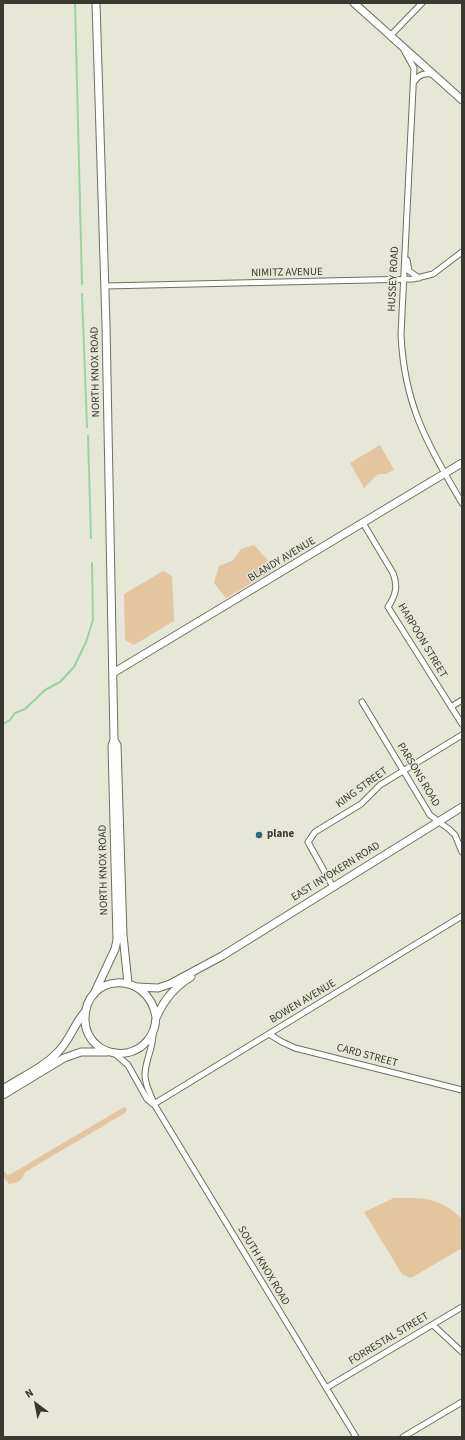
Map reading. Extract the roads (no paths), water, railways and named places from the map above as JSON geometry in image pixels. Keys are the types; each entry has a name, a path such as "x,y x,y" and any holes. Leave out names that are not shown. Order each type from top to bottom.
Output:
{"street":[{"name":"NORTH KNOX ROAD","path":"94,994 115,949 117,940 112,746 114,740 113,673 105,286 96,3"},
{"path":"354,3 462,100"},
{"path":"390,35 422,3"},
{"name":"HUSSEY ROAD","path":"402,46 414,68 401,334 405,378 416,419 462,503"},
{"path":"413,83 417,77 423,74 434,74"},
{"name":"NIMITZ AVENUE","path":"105,286 419,278 438,271 462,252"},
{"path":"405,255 409,271 419,278"},
{"name":"BLANDY AVENUE","path":"113,673 462,463"},
{"name":"HARPOON STREET","path":"363,523 395,580 395,593 388,607 462,724"},
{"path":"451,707 462,700"},
{"name":"PARSONS ROAD","path":"362,702 430,814 455,835 462,852"},
{"name":"KING STREET","path":"333,887 308,842 315,832 361,804 380,785 462,735"},
{"name":"NORTH KNOX ROAD","path":"114,740 117,745 123,935 128,983"},
{"name":"EAST INYOKERN ROAD","path":"137,987 164,987 222,956 462,807"},
{"name":"BOWEN AVENUE","path":"154,1104 462,916"},
{"name":"EAST INYOKERN ROAD","path":"156,1017 174,990 222,956"},
{"path":"3,1089 59,1052 76,1023 84,1013 94,994 103,986 115,982 128,983 137,987 151,999 156,1017 153,1031 141,1047 132,1052 122,1054 102,1049 94,1043 88,1034 84,1013"},
{"name":"SOUTH KNOX ROAD","path":"153,1031 154,1041 145,1074 147,1089 154,1104 356,1437"},
{"name":"CARD STREET","path":"269,1034 295,1048 462,1090"},
{"path":"3,1095 64,1058 81,1052 111,1052"},
{"name":"SOUTH KNOX ROAD","path":"111,1052 128,1065 147,1099 154,1104"},
{"name":"FORRESTAL STREET","path":"326,1388 462,1307"},
{"path":"432,1325 462,1352"},
{"path":"403,1437 462,1402"}],"waterway":[{"path":"75,3 82,284"},
{"path":"82,294 87,427"},
{"path":"88,436 91,538"},
{"path":"3,724 10,720 15,713 25,709 45,690 60,682 74,667 86,642 93,620 92,563"}],"place":[{"name":"plane","path":"259,835"}]}
